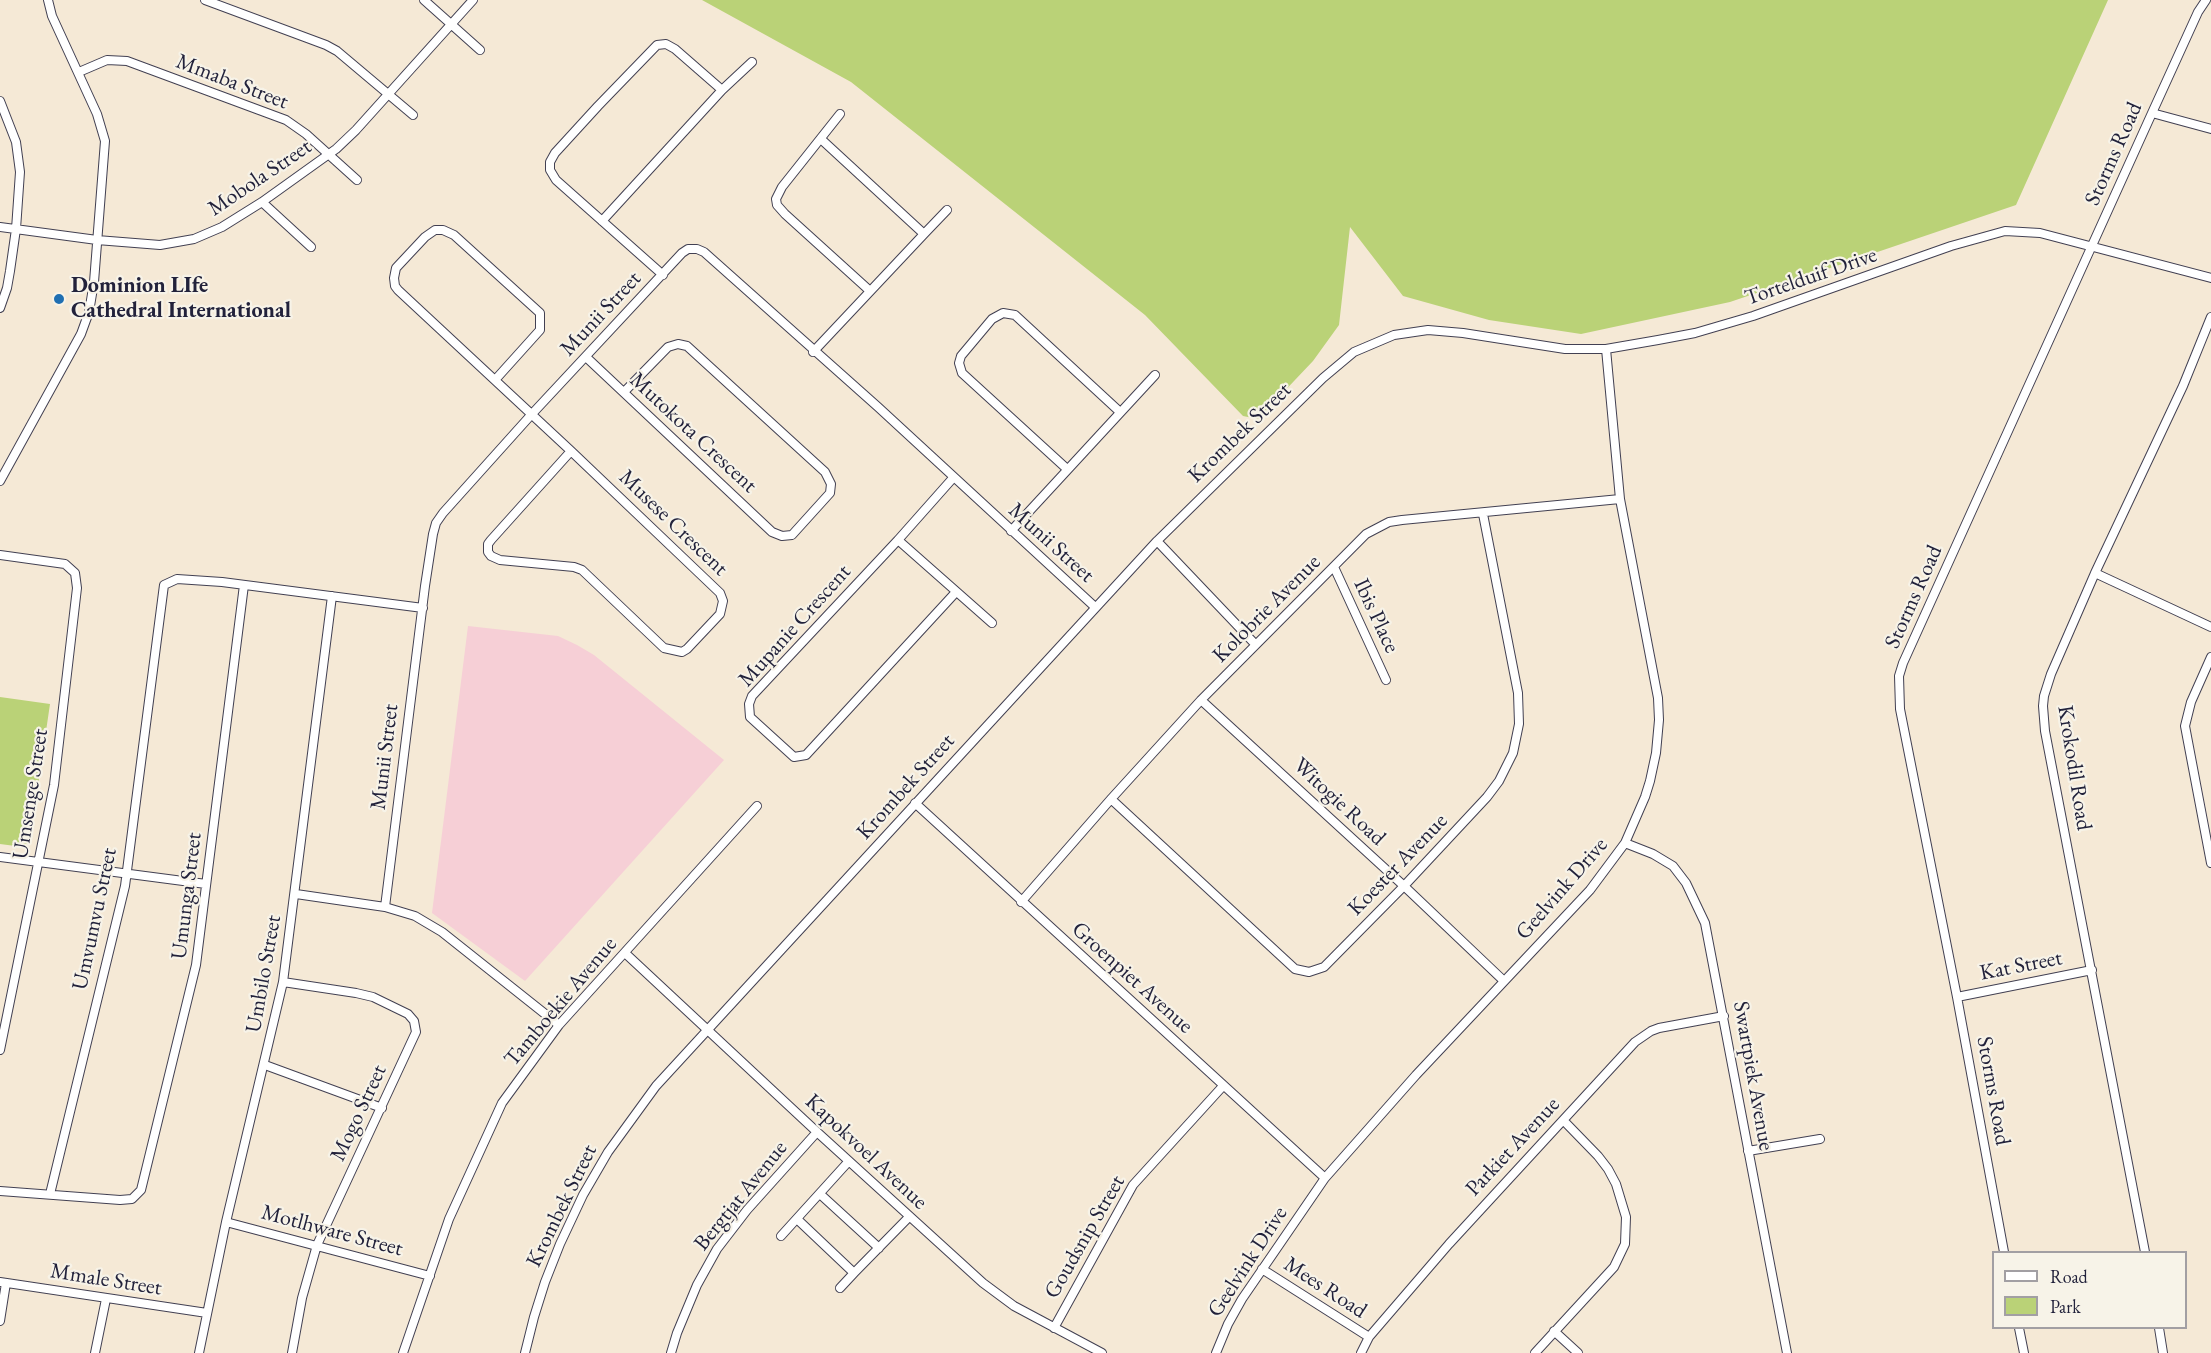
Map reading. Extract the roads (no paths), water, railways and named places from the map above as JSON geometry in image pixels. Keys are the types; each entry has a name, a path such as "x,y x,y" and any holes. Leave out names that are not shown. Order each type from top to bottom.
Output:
{"street":[{"path":"0,481 86,322 94,282 105,141 97,114 52,16 48,0"},
{"path":"206,0 326,45 346,58 413,115"},
{"path":"424,0 480,50"},
{"name":"Mobola Street","path":"0,227 97,240 160,245 194,239 222,227 262,202 328,154 356,130 473,0"},
{"name":"Storms Road","path":"2004,1251 1957,997 1900,709 1899,676 2152,113 2198,12 2206,0"},
{"path":"663,274 556,180 549,167 555,153 650,51 661,44 675,49 722,90"},
{"name":"Mmaba Street","path":"79,72 107,60 117,59 286,120 306,134 357,180"},
{"path":"602,221 722,90 752,62"},
{"path":"0,101 16,142 20,184 7,288 0,308"},
{"path":"2152,113 2211,129"},
{"path":"840,114 822,140 782,187 776,199 777,205 870,291"},
{"path":"822,140 924,234"},
{"path":"262,202 311,248"},
{"path":"813,352 947,210"},
{"name":"Musese Crescent","path":"495,380 540,330 540,313 454,235 443,230 435,230 425,237 396,268 395,286 531,415 571,451 717,590 722,597 723,606 720,614 682,652 664,648 582,570 574,567 500,560 488,552 488,544 491,540 571,451"},
{"name":"Tortelduif Drive","path":"1415,331 1463,333 1565,349 1606,349 1726,325 1951,246 1993,233 2016,230 2092,247 2211,279"},
{"name":"Munii Street","path":"385,906 430,549 436,523 442,513 531,415 685,251 697,249 704,252 813,352 878,407 1095,607"},
{"path":"1067,470 962,373 959,363 961,356 992,319 1003,313 1015,315 1120,412"},
{"name":"Krokodil Road","path":"2145,1251 2045,731 2043,706 2051,674 2095,573 2183,386 2211,317"},
{"name":"Krombek Street","path":"525,1353 534,1317 560,1244 590,1181 641,1105 1157,541 1354,352 1381,339 1415,331"},
{"name":"Mutokota Crescent","path":"586,357 767,528 777,534 787,536 796,533 827,498 831,489 830,480 825,472 687,346 678,344 668,346 624,392"},
{"name":"Geelvink Drive","path":"1216,1353 1235,1310 1325,1178 1386,1107 1590,890 1625,843 1650,781 1656,753 1659,720 1655,683 1620,499 1606,349"},
{"path":"1011,531 1155,375"},
{"name":"Mupanie Crescent","path":"953,478 752,696 748,710 754,723 794,756 806,755 956,592"},
{"name":"Kolobrie Avenue","path":"1021,902 1201,700 1366,534 1389,522 1620,499"},
{"name":"Koester Avenue","path":"1111,799 1294,969 1314,971 1324,967 1404,886 1499,782 1516,739 1519,724 1518,693 1483,514"},
{"path":"898,540 992,623"},
{"path":"1157,541 1255,644"},
{"name":"Umsenge Street","path":"0,555 60,562 71,568 77,577 54,785 0,1050"},
{"name":"Ibis Place","path":"1334,567 1386,680"},
{"path":"2095,573 2211,627"},
{"name":"Umvumvu Street","path":"50,1194 126,875 164,585 172,580 244,585"},
{"path":"244,585 423,608"},
{"name":"Umunga Street","path":"50,1194 128,1200 135,1197 141,1190 196,965 244,585"},
{"name":"Umbilo Street","path":"199,1353 226,1222 283,982 296,894 332,596"},
{"path":"2211,657 2191,702 2185,726 2211,863"},
{"name":"Witogie Road","path":"1201,700 1504,981"},
{"name":"Groenpiet Avenue","path":"915,803 1325,1178"},
{"name":"Tamboekie Avenue","path":"403,1353 448,1219 495,1117 512,1089 559,1025 758,806"},
{"name":"Swartpiek Avenue","path":"1625,843 1673,866 1686,883 1705,924 1786,1353"},
{"path":"0,857 206,884"},
{"path":"296,894 385,906 415,916 435,927 559,1025"},
{"name":"Kapokvoel Avenue","path":"625,953 817,1132 1002,1299 1102,1353"},
{"name":"Kat Street","path":"1957,997 2092,970"},
{"name":"Mogo Street","path":"283,982 366,995 397,1008 411,1018 416,1034 317,1245 302,1298 292,1353"},
{"name":"Parkiet Avenue","path":"1361,1353 1369,1337 1449,1244 1642,1036 1659,1028 1724,1016"},
{"path":"265,1065 382,1108"},
{"name":"Goudsnip Street","path":"1054,1328 1133,1185 1223,1086"},
{"path":"1535,1353 1619,1260 1625,1244 1626,1230 1616,1184 1608,1169 1563,1120"},
{"name":"Bergtjat Avenue","path":"671,1353 697,1285 717,1249 747,1210 817,1132"},
{"path":"1748,1151 1820,1139"},
{"path":"781,1236 849,1161"},
{"path":"0,1191 50,1194"},
{"path":"820,1194 879,1248"},
{"path":"840,1288 909,1216"},
{"path":"797,1219 854,1273"},
{"name":"Motlhware Street","path":"226,1222 430,1276"},
{"name":"Mees Road","path":"1262,1269 1369,1337"},
{"path":"0,1321 3,1282"},
{"name":"Mmale Street","path":"3,1282 207,1313"},
{"path":"95,1353 106,1299"},
{"path":"2019,1329 2024,1353"},
{"path":"2159,1329 2163,1353"},
{"path":"1554,1331 1578,1353"}],"place":[{"name":"Dominion LIfe Cathedral International","path":"59,299"}]}
